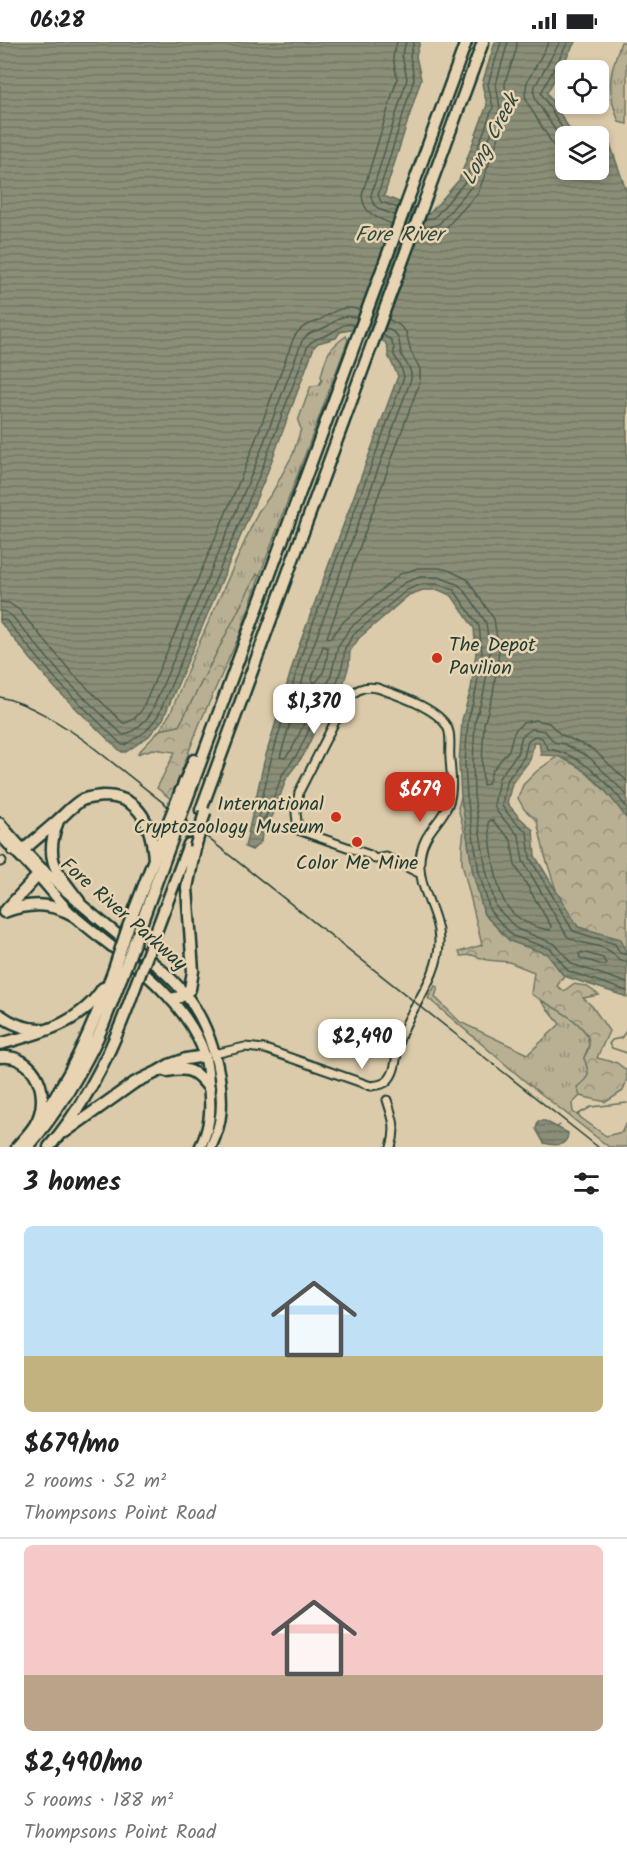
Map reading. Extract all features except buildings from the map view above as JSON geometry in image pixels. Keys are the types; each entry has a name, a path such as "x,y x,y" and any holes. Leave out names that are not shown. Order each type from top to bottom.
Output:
{"highway":[{"path":"449,88 460,42"},
{"path":"17,1147 51,1103 80,1052 137,935 170,831 231,677 466,42"},
{"path":"49,1147 71,1119 112,1045 192,846 217,767 483,42"},
{"path":"18,849 28,846 82,800 90,797 110,796 136,807 142,814 153,840 154,860"},
{"path":"58,821 51,845 53,863 55,870 79,902"},
{"path":"28,1147 57,1109 99,1035 128,927 154,860 170,831"},
{"path":"171,999 180,997 190,989 193,971 187,888 192,846"},
{"path":"2,914 41,873"},
{"path":"2,914 21,906 40,905 55,907 73,915"},
{"path":"0,1044 56,1028 70,1020 92,1002 117,974"},
{"path":"0,1015 15,1024 29,1028 56,1028"},
{"path":"58,1137 134,1083 168,1065 209,1055"},
{"path":"0,1057 12,1058 21,1062 35,1073 40,1083 42,1096 36,1124"},
{"path":"158,1072 188,1069 200,1076 209,1088"}],"main road":[{"name":"Fore River Parkway","path":"0,823 18,849"},
{"name":"Fore River Parkway","path":"0,835 18,849 41,873 73,915 171,999 189,1023 218,1068 221,1113 219,1127 211,1147"},
{"name":"Fore River Parkway","path":"41,873 169,976 185,993 195,1009 210,1041 209,1120 200,1147"}],"street":[{"path":"209,1055 235,1048 266,1049 371,1086 389,1080 394,1070 400,1040 412,1009 431,979 439,951 436,918 419,873 420,857 425,840 445,809 451,795 450,734 439,717 419,706 377,688 369,686 360,688 346,700 299,792 296,813 298,830 370,855 375,859 386,858 419,873"},
{"path":"387,1100 393,1113 395,1136 391,1147"}],"green space":[{"path":"621,42 627,42 627,124 619,122 611,91 612,73"},
{"path":"346,336 348,340 260,575 257,575 179,726 160,730 171,712 192,659 258,512 272,493 293,454 301,429 298,421 311,386 319,385 329,353"},
{"path":"257,574 260,575 240,634 199,725 171,799 157,788 175,752 153,749 137,754 160,730 179,726"},
{"path":"558,756 581,768 613,798 627,819 627,955 620,939 578,927 557,893 537,821 524,809 518,798 523,785 537,771"},
{"path":"461,797 473,873 484,914 510,941 547,954 564,976 557,986 564,991 573,984 586,986 599,995 583,998 592,1006 609,1031 597,1058 617,1063 626,1070 627,1079 623,1091 606,1102 580,1096 577,1087 588,1074 584,1058 589,1047 588,1037 583,1029 566,1015 531,994 534,972 509,962 487,960 472,955 461,956 459,952 482,945 462,863 464,830 458,808"},
{"path":"435,986 438,987 435,997 460,1022 528,1054 560,1024 540,1000 575,1021 586,1033 589,1042 584,1058 588,1074 578,1087 580,1096 572,1104 573,1112 606,1136 622,1132 625,1124 627,1126 627,1147 609,1147 526,1082 428,998"}],"water":[{"path":"0,42 420,42 416,56 421,79 384,196 429,214 459,180 487,105 482,84 495,42 575,42 565,60 555,60 555,78 547,93 555,106 555,114 560,114 568,126 555,126 555,180 609,180 609,144 627,193 627,819 606,792 580,768 558,756 541,755 539,742 534,742 530,760 512,783 507,803 533,830 535,856 578,927 621,939 627,955 627,997 564,976 547,954 510,941 484,914 473,873 461,797 459,764 462,720 471,689 476,653 474,628 452,596 439,590 423,590 409,595 359,638 350,651 349,665 343,685 320,720 303,756 287,777 273,815 262,834 261,842 252,850 245,847 264,762 296,654 398,376 388,355 385,342 350,330 340,332 336,338 318,343 314,347 266,476 163,719 149,736 126,752 118,749 55,688 0,622"},
{"path":"538,1121 545,1121 568,1133 566,1141 557,1145 544,1143 536,1129"}],"waterway":[{"path":"627,1030 621,1038 612,1040 609,1044 612,1048 627,1053"},
{"path":"577,1115 591,1107 627,1103"}],"railway":[{"path":"0,697 33,709 84,740 598,1147"}],"place":[{"name":"The Depot Pavilion","path":"437,658"},
{"name":"International Cryptozoology Museum","path":"336,817"},
{"name":"Color Me Mine","path":"357,842"}],"water label":[{"name":"Long Creek","path":"491,140"},
{"name":"Fore River","path":"399,235"}]}
